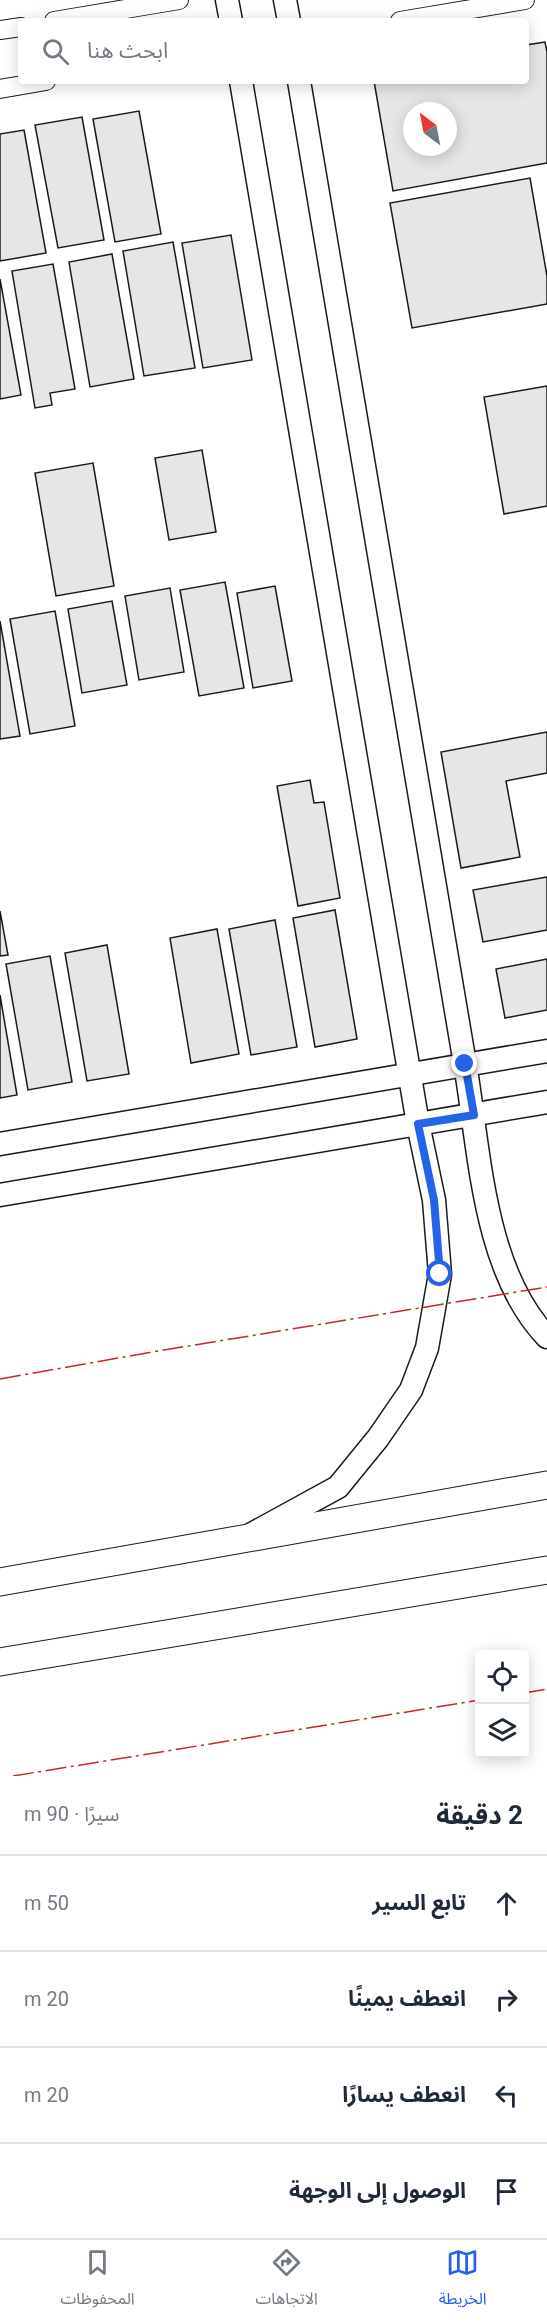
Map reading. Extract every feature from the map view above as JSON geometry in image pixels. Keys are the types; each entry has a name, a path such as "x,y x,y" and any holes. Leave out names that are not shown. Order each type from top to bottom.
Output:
{"main road":[{"path":"0,1582 247,1536 547,1485"},
{"path":"0,1662 547,1570"}],"street":[{"path":"72,18 179,0"},
{"path":"228,0 231,18"},
{"path":"285,0 288,18"},
{"path":"418,18 525,0"},
{"path":"0,30 18,27"},
{"path":"0,89 29,84"},
{"path":"242,84 418,1124 434,1200 440,1274 427,1348 411,1390 378,1438 338,1487 247,1536"},
{"path":"300,84 474,1115 488,1215 509,1281 547,1337"},
{"path":"0,1143 547,1050"},
{"path":"0,1195 547,1102"}],"building":[{"path":"545,42 547,52 547,163 393,191 375,84 529,84 529,45"},
{"path":"139,111 161,234 115,242 93,119"},
{"path":"82,117 104,240 58,248 35,125"},
{"path":"24,130 46,253 0,261 0,134"},
{"path":"530,178 547,276 547,304 412,328 390,203"},
{"path":"231,235 252,360 203,368 182,243"},
{"path":"173,242 195,368 144,376 123,251"},
{"path":"112,254 134,379 90,387 69,262"},
{"path":"53,264 75,389 50,393 52,405 35,408 12,271"},
{"path":"0,279 21,395 0,399"},
{"path":"547,386 547,506 504,514 484,397"},
{"path":"202,450 216,532 169,540 155,458"},
{"path":"93,463 114,586 56,596 35,473"},
{"path":"225,582 244,688 199,696 180,590"},
{"path":"275,586 292,681 253,688 237,593"},
{"path":"170,588 184,672 139,680 125,596"},
{"path":"112,601 127,685 82,693 68,609"},
{"path":"55,611 75,726 30,734 10,619"},
{"path":"0,621 20,736 0,739"},
{"path":"547,732 547,773 506,781 520,857 461,868 441,752"},
{"path":"310,780 314,803 324,802 340,898 298,906 277,786"},
{"path":"547,877 547,930 483,942 473,890"},
{"path":"335,910 357,1039 315,1047 293,918"},
{"path":"0,911 8,955 0,956"},
{"path":"275,920 297,1047 251,1055 229,929"},
{"path":"217,929 239,1054 191,1063 170,938"},
{"path":"107,945 129,1074 87,1081 65,953"},
{"path":"50,956 72,1082 28,1090 6,964"},
{"path":"547,959 547,1010 505,1018 496,969"},
{"path":"0,995 17,1095 0,1098"}],"power":[{"path":"0,1379 547,1287"},
{"path":"529,1692 547,1689"},
{"path":"13,1776 475,1701"}],"route":[{"path":"440,1274 434,1200 418,1124 474,1115 465,1064"}]}
